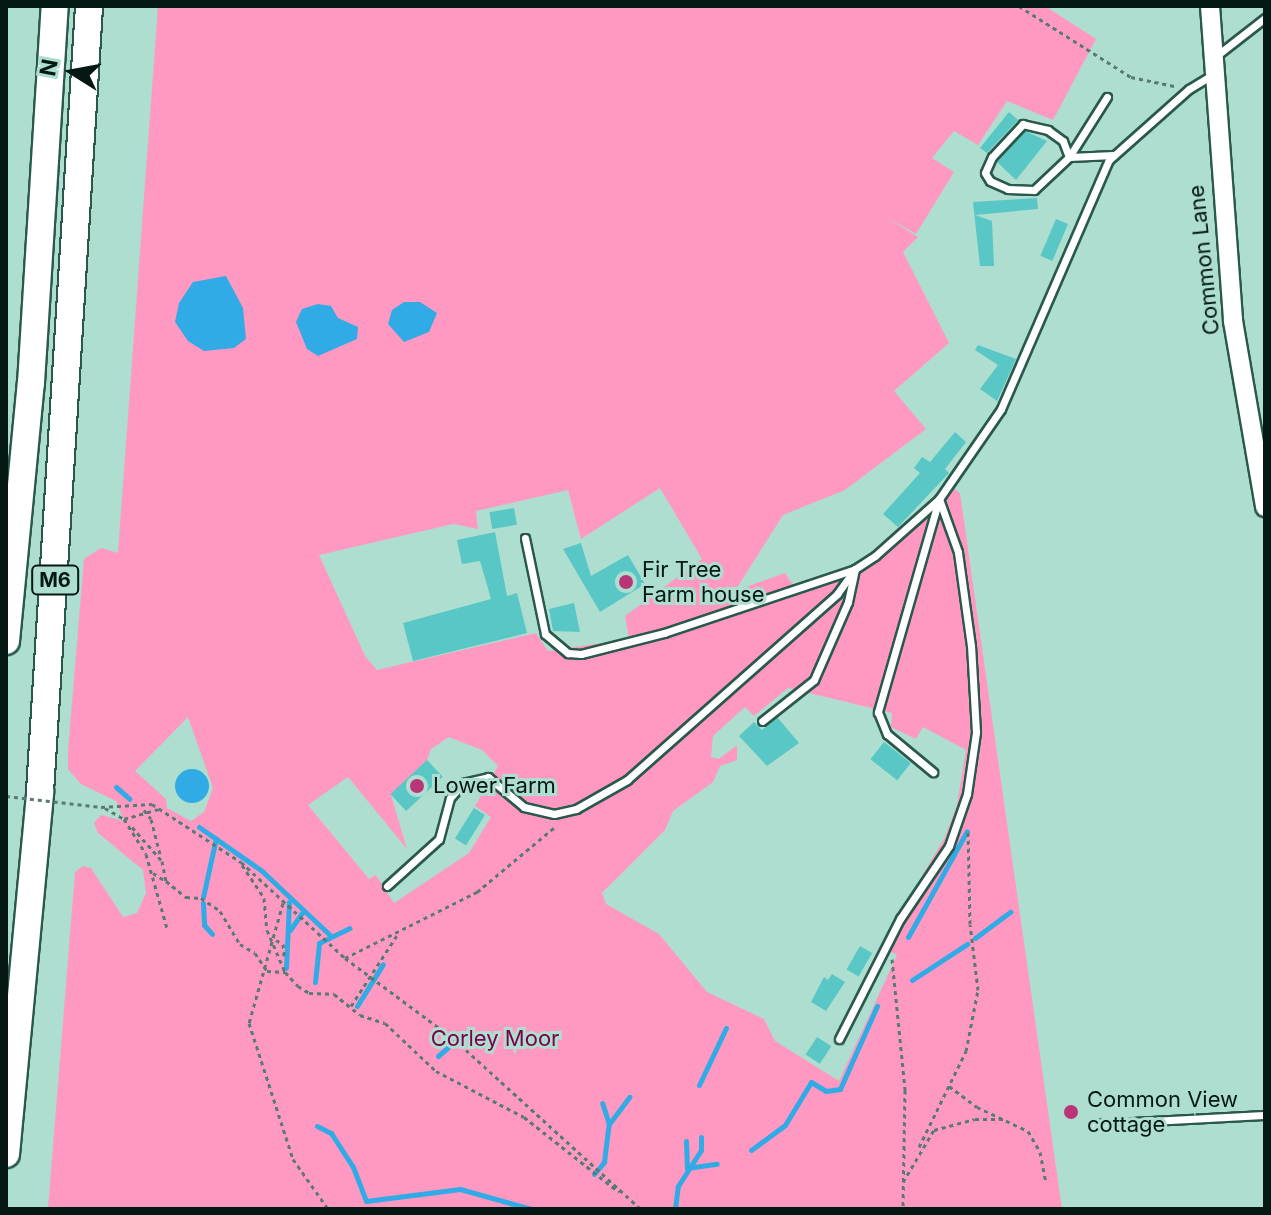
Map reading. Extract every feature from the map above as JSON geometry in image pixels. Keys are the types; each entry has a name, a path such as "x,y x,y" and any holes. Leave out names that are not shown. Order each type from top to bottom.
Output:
{"highway":[{"name":"M6","path":"6,641 31,383 55,6"},
{"name":"M6","path":"6,1154 40,792 89,6"}],"street":[{"name":"Common Lane","path":"1210,6 1211,68 1233,321 1265,507"}],"lane":[{"path":"387,886 427,855 439,839 450,798 458,786 478,777 496,780 537,814 576,809 627,780 678,736 757,659 837,594 855,569 939,499 1001,409 1025,363 1114,155 1265,18"},
{"path":"1069,157 1063,141 1048,130 1023,124 992,157 985,173 990,181 1008,189 1034,190 1069,157 1107,97"},
{"path":"1069,157 1114,155"},
{"path":"933,772 887,734 878,712 939,499"},
{"path":"839,1039 900,919 949,846 967,794 976,732 971,646 958,552 939,499"},
{"path":"525,538 545,634 568,653 608,650 855,569"},
{"path":"762,721 814,680 848,602 855,569"},
{"path":"1094,1124 1265,1115"}],"path":[{"path":"1019,6 1131,77 1189,89"},
{"path":"901,1185 966,1051 978,990 970,924 967,794"},
{"path":"6,796 101,807 142,802 167,812 241,862 345,958 454,1039 597,1166 625,1196"},
{"path":"101,807 124,819 162,861"},
{"path":"338,952 355,950 399,932 477,892 576,809"},
{"path":"124,819 142,810 167,812"},
{"path":"142,810 151,819 166,881"},
{"path":"132,827 152,872 167,928"},
{"path":"241,862 264,898 267,930 274,938 285,972"},
{"path":"152,872 186,897 201,898 220,911 240,944 265,968 285,972 309,993 334,994 397,1031 448,1080 524,1117 641,1209"},
{"path":"284,902 249,1023 293,1159 328,1209"},
{"path":"351,1006 399,932"},
{"path":"345,958 355,950"},
{"path":"887,951 896,966 905,1090 901,1185 903,1209"},
{"path":"949,1086 977,1107 1028,1131 1040,1152 1046,1182"},
{"path":"919,1147 934,1130 975,1119 1007,1119"}],"green space":[{"name":"Corley Moor","path":"158,6 1045,6 1096,39 1053,120 1007,101 978,145 954,131 932,158 954,172 916,234 884,216 918,237 903,252 949,343 894,391 926,429 845,490 783,515 735,591 785,573 793,585 843,571 865,561 949,485 960,493 1062,1209 48,1209 75,872 83,866 91,868 123,917 137,913 146,893 143,870 98,833 94,823 101,815 124,821 116,801 81,784 68,769 84,559 101,548 118,553","holes":["660,488 702,559 625,616 629,639 548,651 536,633 377,670 365,656 319,555 453,524 478,529 476,511 568,490 581,539","788,688 892,713 891,727 916,739 923,727 966,750 957,805 945,837 881,946 897,955 839,1081 775,1041 764,1019 707,992 659,934 606,904 602,893 665,830 673,811 713,782 720,766 737,760 737,745 719,759 711,757 713,736 745,707 754,716","188,717 213,788 204,812 191,821 167,808 166,799 135,771","449,737 482,750 498,766 475,806 491,817 469,853 394,903 376,875 369,879 308,805 348,777 407,849 391,795 427,760 431,749"]}],"water":[{"path":"226,276 243,308 246,339 234,348 204,351 188,341 175,322 179,303 193,282"},
{"path":"404,302 420,302 437,313 429,332 404,342 388,324 392,310"},
{"path":"318,304 331,306 338,318 358,327 357,339 318,356 307,349 296,322 302,309"},
{"path":"192,769 204,774 209,786 204,798 192,803 180,798 175,786 180,774"}],"building":[{"path":"1009,112 1018,120 987,153 980,148"},
{"path":"1025,131 1047,141 1016,180 997,162"},
{"path":"1037,198 1038,209 975,215 992,221 994,266 980,266 973,202"},
{"path":"1056,219 1068,224 1052,261 1040,256"},
{"path":"978,345 1016,359 997,401 980,389 998,365 975,350"},
{"path":"955,432 966,442 945,469 949,473 898,527 883,514 920,473 914,468 922,457 930,462"},
{"path":"514,508 517,525 492,529 489,512"},
{"path":"495,532 507,596 517,593 527,633 413,661 403,623 491,599 480,561 462,564 457,540"},
{"path":"581,543 591,576 628,555 645,584 600,612 563,549"},
{"path":"574,603 580,632 553,631 549,609"},
{"path":"777,717 799,743 767,766 739,736 754,722 762,730"},
{"path":"884,742 911,763 897,780 870,759"},
{"name":"Lower Farm","path":"427,760 443,777 406,811 390,794"},
{"name":"Lower Farm","path":"474,808 485,815 466,845 455,839"},
{"path":"860,946 872,953 859,976 846,969"},
{"path":"832,974 845,982 826,1011 811,1002 824,977 828,980"},
{"path":"817,1037 831,1046 820,1064 806,1055"}],"waterway":[{"path":"116,787 130,799"},
{"path":"199,827 262,871 330,935"},
{"path":"908,937 967,831"},
{"path":"203,897 216,838"},
{"path":"286,968 289,902"},
{"path":"203,903 204,925 212,934"},
{"path":"975,938 1010,912"},
{"path":"290,930 302,913"},
{"path":"315,982 319,943 350,928"},
{"path":"912,980 967,944"},
{"path":"357,1006 383,964"},
{"path":"751,1150 785,1125 811,1082 826,1091 840,1089 877,1006"},
{"path":"699,1085 726,1028"},
{"path":"438,1056 452,1044"},
{"path":"609,1124 629,1097"},
{"path":"594,1174 604,1162 609,1124 602,1103"},
{"path":"317,1126 331,1133 353,1167 366,1201 460,1189 531,1209"},
{"path":"675,1209 678,1186 701,1150 701,1137"},
{"path":"686,1141 687,1168 717,1164"}],"place":[{"name":"Fir Tree Farm house","path":"626,582"},
{"name":"Lower Farm","path":"417,786"},
{"name":"Common View cottage","path":"1071,1112"}]}
